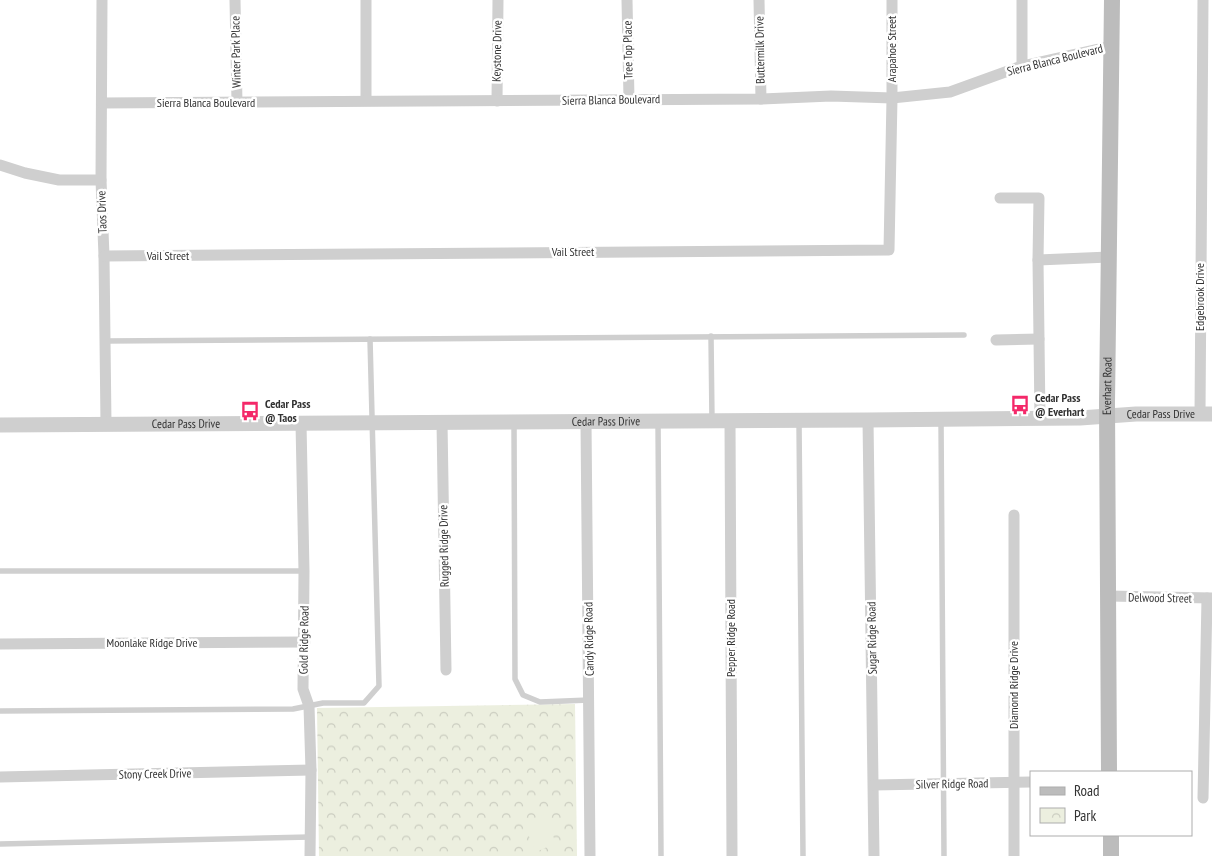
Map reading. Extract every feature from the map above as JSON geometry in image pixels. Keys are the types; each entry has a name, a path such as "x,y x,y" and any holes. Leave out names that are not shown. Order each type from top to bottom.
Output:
{"main road":[{"name":"Everhart Road","path":"1109,771 1107,416 1112,0"},
{"path":"1110,836 1111,856"}],"street":[{"name":"Taos Drive","path":"102,0 101,180 106,424"},
{"name":"Winter Park Place","path":"235,0 237,103"},
{"path":"366,0 366,100"},
{"name":"Keystone Drive","path":"497,101 498,0"},
{"name":"Tree Top Place","path":"628,0 629,99"},
{"name":"Buttermilk Drive","path":"759,0 760,99"},
{"name":"Arapahoe Street","path":"892,0 892,98"},
{"path":"1022,0 1022,66"},
{"name":"Edgebrook Drive","path":"1203,0 1208,55 1206,414"},
{"name":"Sierra Blanca Boulevard","path":"102,103 760,99 831,96 892,98 950,92 1022,66 1112,46"},
{"name":"Vail Street","path":"104,256 889,250 892,98"},
{"path":"0,165 25,173 59,180 101,180"},
{"path":"1000,198 1039,198 1040,419"},
{"path":"1038,260 1109,257"},
{"path":"996,340 1039,339"},
{"name":"Cedar Pass Drive","path":"0,425 941,420 1040,419 1136,414 1206,414"},
{"name":"Pepper Ridge Road","path":"730,420 732,856"},
{"name":"Sugar Ridge Road","path":"868,420 874,856"},
{"name":"Rugged Ridge Drive","path":"442,422 446,670"},
{"name":"Candy Ridge Road","path":"586,422 590,856"},
{"name":"Gold Ridge Road","path":"301,423 305,642 303,688 309,706 311,770 310,856"},
{"name":"Diamond Ridge Drive","path":"1014,514 1014,856"},
{"name":"Delwood Street","path":"1108,596 1209,598"},
{"path":"1203,798 1209,598"},
{"name":"Moonlake Ridge Drive","path":"0,644 305,642"},
{"name":"Stony Creek Drive","path":"0,777 311,770"},
{"name":"Silver Ridge Road","path":"874,786 1030,782"}],"lane":[{"path":"105,341 964,334"},
{"path":"711,336 712,421"},
{"path":"0,711 293,709 323,703 364,702 379,686 370,339"},
{"path":"799,420 803,856"},
{"path":"941,420 944,856"},
{"path":"658,421 661,856"},
{"path":"514,422 515,679 523,695 540,702 589,700"},
{"path":"0,570 304,571"},
{"path":"0,844 311,836"}],"green space":[{"path":"575,704 577,856 319,856 317,708"},
{"path":"544,814 556,843 536,852 523,823"}],"place":[{"name":"Cedar Pass @ Everhart","path":"1020,405"},
{"name":"Cedar Pass @ Taos","path":"250,411"}]}
